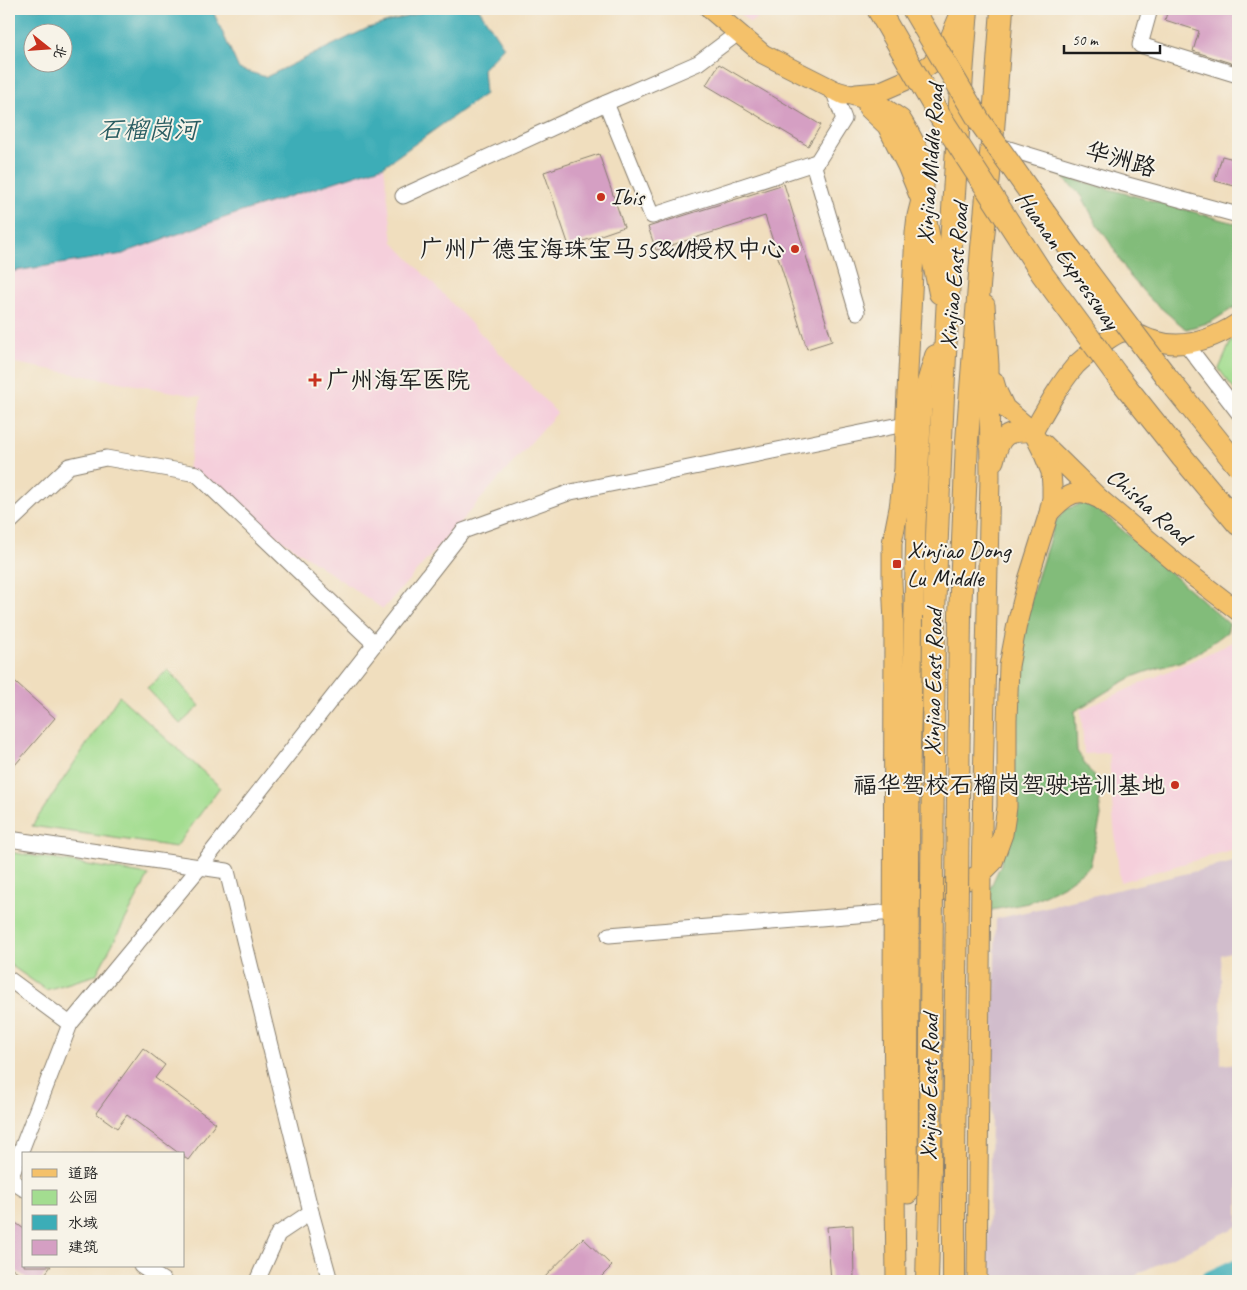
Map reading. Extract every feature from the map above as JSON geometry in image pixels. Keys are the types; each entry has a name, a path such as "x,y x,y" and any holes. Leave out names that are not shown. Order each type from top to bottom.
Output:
{"highway":[{"name":"Huanan Expressway","path":"878,9 939,116 1043,274 1116,374 1238,524"},
{"name":"Huanan Expressway","path":"913,9 980,122 1068,246 1164,375 1238,466"},
{"name":"Xinjiao Middle Road","path":"946,322 967,9"},
{"path":"992,144 1002,9"},
{"name":"Xinjiao East Road","path":"954,1281 960,615 967,441 992,144"},
{"path":"922,402 946,322 926,224"},
{"name":"Xinjiao East Road","path":"927,1281 930,1168 934,616 946,322"}],"main road":[{"path":"710,9 763,54 857,101 873,112 887,126 907,166 921,200 926,224"},
{"path":"833,90 859,95 880,92 909,79 932,63 949,40 962,9"},
{"path":"896,1281 902,908 892,543 904,470 915,233 921,200"},
{"path":"977,1281 981,874 990,478 989,365 982,248"},
{"path":"1033,432 1047,406 1077,365 1090,353 1117,334 1124,332 1135,333 1158,342 1186,344 1202,342 1227,331 1238,323"},
{"name":"Chisha Road","path":"989,365 996,391 1005,408 1033,432 1100,498 1182,568 1238,611"},
{"path":"908,1281 910,940 902,908 910,840 916,525 922,402"},
{"path":"990,478 996,451 1002,440 1010,432 1033,432"},
{"path":"902,908 981,874 993,862 1003,834 1007,807 1006,720 1010,666 1017,624 1028,580 1049,513 1052,486 1048,462 1033,432"},
{"path":"1049,513 1065,497 1074,494 1084,493 1100,498"},
{"path":"910,840 922,855 937,866 960,867 975,851 982,823"},
{"path":"910,940 918,919 930,907 939,903 957,903 972,915 981,930"}],"street":[{"path":"1150,9 1140,45 1238,75"},
{"path":"403,196 698,63 738,33"},
{"path":"606,103 652,216 817,162 844,119 833,90"},
{"name":"华洲路","path":"992,144 1124,184 1238,214"},
{"path":"813,163 857,312"},
{"path":"1186,344 1238,412"},
{"path":"22,1187 9,1179 70,1024 200,867 463,531 571,492 905,424"},
{"path":"9,523 70,466 106,458 197,474 374,644"},
{"path":"9,839 227,871 311,1212 330,1281"},
{"path":"609,936 902,908"},
{"path":"9,980 70,1024"},
{"path":"257,1281 278,1234 311,1212"},
{"path":"144,1268 164,1281"}],"shaded area":[{"path":"735,9 770,9 750,23"},
{"name":"广州海军医院","path":"384,166 393,242 557,413 383,609 187,475 201,397 9,362 9,271 129,251 247,210"},
{"name":"福华驾校石榴岗驾驶培训基地","path":"1238,640 1238,850 1231,850 1120,882 1109,753 1084,754 1081,710"},
{"path":"1238,861 1238,949 1221,955 1221,1065 1238,1063 1238,1226 1139,1273 1131,1281 987,1281 996,919"}],"green space":[{"path":"1061,176 1238,224 1238,305 1211,322 1186,329 1150,299 1129,275 1096,223 1082,196"},
{"path":"1238,337 1238,395 1219,369 1231,341"},
{"path":"1087,502 1111,520 1229,624 1227,632 1192,656 1135,676 1075,711 1077,751 1097,782 1101,816 1090,866 1063,886 1028,903 987,911 987,895 1001,864 1012,713 1023,623 1055,522 1066,509"},
{"path":"168,670 200,706 180,724 147,688"},
{"path":"119,696 220,787 176,847 32,826"},
{"path":"9,852 149,875 96,975 46,990 9,964"}],"water":[{"name":"石榴岗河","path":"9,9 212,9 239,69 266,77 368,28 433,9 479,9 504,47 483,69 485,94 384,166 247,210 123,254 9,272"}],"building":[{"path":"1168,9 1238,9 1237,65 1193,51 1199,31 1165,20"},
{"path":"719,64 821,125 808,146 706,85"},
{"path":"599,154 624,227 569,246 544,172"},
{"path":"1222,156 1238,160 1238,187 1215,181"},
{"path":"784,184 832,341 807,349 765,216 656,250 648,227"},
{"path":"9,677 55,718 9,772"},
{"path":"143,1048 165,1065 155,1078 216,1123 188,1160 185,1158 185,1152 177,1152 127,1115 117,1128 96,1113"},
{"path":"9,1218 22,1228 22,1268 50,1268 40,1281 31,1281 9,1266"},
{"path":"853,1225 854,1281 831,1281 827,1227"},
{"path":"583,1238 612,1266 597,1281 541,1281"}],"waterway":[{"path":"1212,1281 1238,1269"}],"place":[{"name":"Ibis","path":"601,197"},
{"name":"广州广德宝海珠宝马5S&M授权中心","path":"795,249"},
{"name":"广州海军医院","path":"315,380"},
{"name":"Xinjiao Dong Lu Middle","path":"897,564"},
{"name":"福华驾校石榴岗驾驶培训基地","path":"1175,785"}]}
